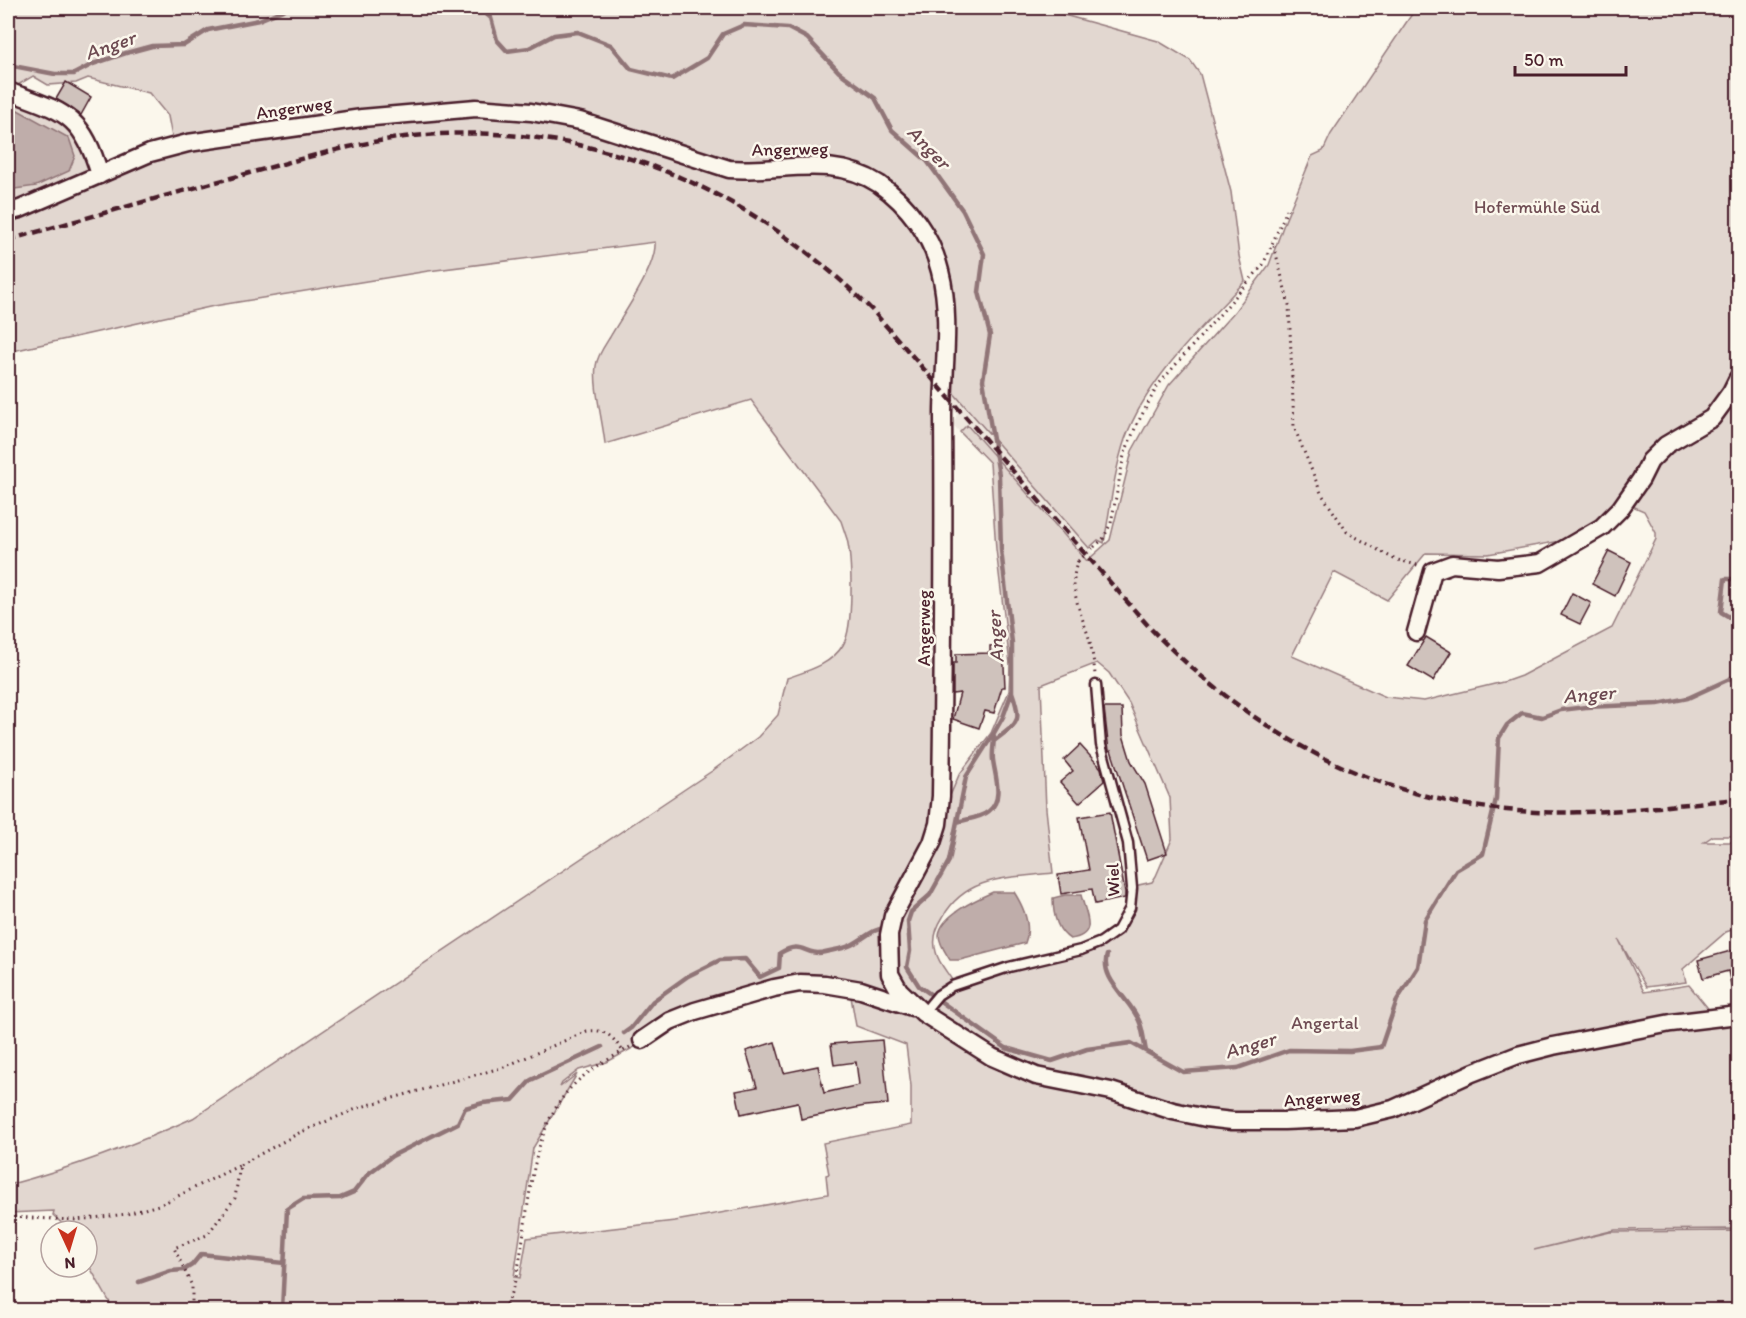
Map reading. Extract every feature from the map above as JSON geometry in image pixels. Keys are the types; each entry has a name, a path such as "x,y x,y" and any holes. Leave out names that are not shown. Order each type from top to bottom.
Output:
{"street":[{"path":"8,91 48,106 72,119 84,133 93,151 100,175"},
{"name":"Angerweg","path":"8,212 20,209 150,153 188,143 362,118 476,108 531,112 580,121 729,169 824,165 856,172 879,185 900,202 922,228 936,255 945,299 941,796 938,824 932,843 893,916 889,935 888,960 890,974 898,990 922,1010 992,1057 1036,1076 1111,1091 1173,1111 1232,1121 1355,1118 1402,1106 1518,1055 1671,1023 1738,1015"},
{"path":"1416,632 1433,571 1452,564 1498,568 1540,563 1602,527 1620,509 1641,479 1650,461 1666,445 1712,418 1738,378"},
{"path":"861,990 875,985 890,974"},
{"name":"Angerweg","path":"642,1040 670,1021 695,1011 774,988 800,983 825,984 861,990 922,1010"}],"lane":[{"name":"Wiel","path":"922,1010 952,986 1009,968 1081,950 1101,942 1118,930 1130,908 1132,888 1128,843 1101,745 1096,685"}],"path":[{"path":"1096,685 1094,658 1074,589 1073,571 1078,561 1103,539 1111,523 1124,455 1136,426 1158,385 1263,265 1289,205"},
{"path":"1273,245 1289,305 1294,427 1321,493 1347,532 1394,559 1430,568 1433,571"},
{"path":"8,1217 76,1220 127,1214 162,1204 298,1133 362,1107 504,1067 587,1031 600,1030 610,1036 623,1051"},
{"path":"502,1311 510,1298 517,1277 533,1167 546,1126 557,1105 578,1080 642,1040"},
{"path":"192,1311 192,1287 174,1248 207,1235 235,1198 240,1165"}],"shaded area":[{"path":"8,107 16,109 69,138 75,156 69,171 36,186 8,190"},
{"path":"465,128 548,133 602,145 652,160 702,180 758,210 804,241 848,277 877,307 1001,446 1140,609 1132,615 968,425 960,432 953,425 957,414 841,285 798,250 755,220 701,190 651,171 600,155 547,144 503,139 421,139 369,146 327,155 8,244 8,234 326,146 419,130"},
{"path":"993,892 1014,892 1027,923 1025,943 960,960 950,960 940,942 941,928 953,914"},
{"path":"1081,895 1088,923 1085,933 1070,939 1058,926 1054,910 1053,898"}],"green space":[{"name":"Angertal","path":"8,8 1052,8 1057,13 1158,41 1190,60 1200,74 1231,192 1239,256 1245,281 1161,374 1135,416 1118,464 1104,543 1098,540 1089,548 944,382 943,796 950,796 959,775 991,733 1009,691 1010,664 996,549 990,463 960,432 967,425 1087,561 1110,540 1132,451 1169,385 1235,311 1269,265 1312,156 1323,151 1331,134 1416,8 1738,8 1738,836 1713,836 1704,842 1738,842 1738,928 1726,932 1683,969 1686,982 1646,987 1619,940 1644,992 1689,985 1720,1023 1738,1025 1738,1233 1733,1229 1615,1230 1534,1250 1610,1232 1733,1231 1738,1235 1738,1310 1443,1310 1443,1307 1442,1310 114,1310 97,1279 99,1279 99,1219 57,1219 53,1215 54,1211 8,1213 8,1185 101,1156 193,1118 712,771 758,737 778,715 787,678 810,670 832,658 843,645 849,624 851,577 849,549 841,521 751,400 605,444 595,374 597,362 601,351 645,277 651,264 655,242 428,271 214,306 8,352","holes":["33,76 48,85 76,83 88,78 149,93 168,116 173,142 102,165 56,111 11,89","1621,501 1644,511 1656,533 1656,539 1612,628 1521,676 1424,701 1386,697 1292,656 1334,572 1387,600 1426,553 1488,554 1572,539 1599,525","1097,663 1109,673 1129,703 1170,798 1172,839 1156,876 1152,882 1130,887 1122,918 1101,940 1004,964 948,984 952,980 937,956 935,938 941,921 953,903 964,893 991,881 1053,873 1046,809 1041,685","798,986 850,991 856,1026 906,1045 911,1086 911,1125 823,1143 829,1174 826,1175 828,1194 675,1221 527,1238 520,1278 514,1277 533,1148 577,1074 560,1087 562,1083 579,1070 607,1062 695,1014"]}],"building":[{"path":"66,82 91,97 81,115 56,99"},
{"path":"1609,551 1631,562 1615,596 1592,584"},
{"path":"1572,593 1591,603 1580,624 1561,615"},
{"path":"1426,637 1451,652 1433,681 1408,666"},
{"path":"1003,645 1005,687 1002,687 994,713 985,711 979,728 953,719 960,693 953,694 953,663 956,663 956,654 990,653 990,646"},
{"path":"1104,708 1122,708 1123,735 1131,761 1145,784 1167,853 1147,860 1111,750 1109,751"},
{"path":"1080,745 1101,768 1104,781 1079,803 1060,782 1073,771 1064,760"},
{"path":"1110,812 1125,898 1095,904 1092,889 1061,894 1058,875 1089,870 1079,817"},
{"path":"1738,949 1738,997 1734,998 1728,971 1703,978 1698,960"},
{"path":"882,1040 888,1104 865,1106 801,1119 798,1102 741,1114 736,1091 757,1087 746,1051 775,1042 784,1073 818,1066 824,1093 859,1085 856,1062 834,1065 831,1044"}],"waterway":[{"name":"Anger","path":"8,65 55,74 74,74 93,64 126,53 152,46 184,45 208,30 259,20 288,8"},
{"name":"Anger","path":"479,8 491,18 497,40 507,51 529,48 554,35 578,32 611,45 631,69 672,79 707,58 723,34 744,25 788,28 807,38 839,72 875,98 892,130 927,161 963,211 984,254 979,292 990,335 983,380 999,475 1001,550 1012,643 1012,692 1003,717 966,777 949,861 930,895 911,912 908,921 910,951 907,967 919,986 1006,1048 1052,1061 1087,1049 1131,1043 1183,1072 1238,1068 1289,1050 1350,1051 1381,1047 1397,1000 1418,967 1425,920 1456,870 1483,854 1496,799 1499,738 1507,725 1522,713 1542,717 1561,710 1658,704 1688,698 1738,675"},
{"name":"Anger","path":"1738,487 1733,492 1738,505"},
{"name":"Anger","path":"1738,579 1725,579 1721,612 1738,622"},
{"name":"Anger","path":"994,741 1016,721 1017,710 1012,692"},
{"name":"Anger","path":"957,822 978,817 994,806 997,794 993,757 994,736"},
{"path":"624,1033 631,1028 653,1001 688,976 720,960 745,959 760,977 779,968 780,953 788,949 799,948 818,953 837,949 854,944 872,932 887,928"},
{"path":"1107,955 1108,973 1136,1014 1146,1051"},
{"path":"282,1310 287,1209 303,1199 340,1198 354,1192 369,1173 392,1156 458,1123 465,1108 483,1103 513,1100 531,1080 602,1047"},
{"path":"139,1282 171,1271 184,1270 192,1265 201,1254 284,1263"}],"railway":[{"path":"8,240 308,157 393,139 479,134 543,139 605,151 664,171 720,197 774,229 825,267 873,311 1151,629 1192,668 1278,733 1325,758 1373,779 1425,796 1478,807 1560,813 1637,809 1738,799"}],"park label":[{"name":"Hofermühle Süd","path":"1537,207"}]}
